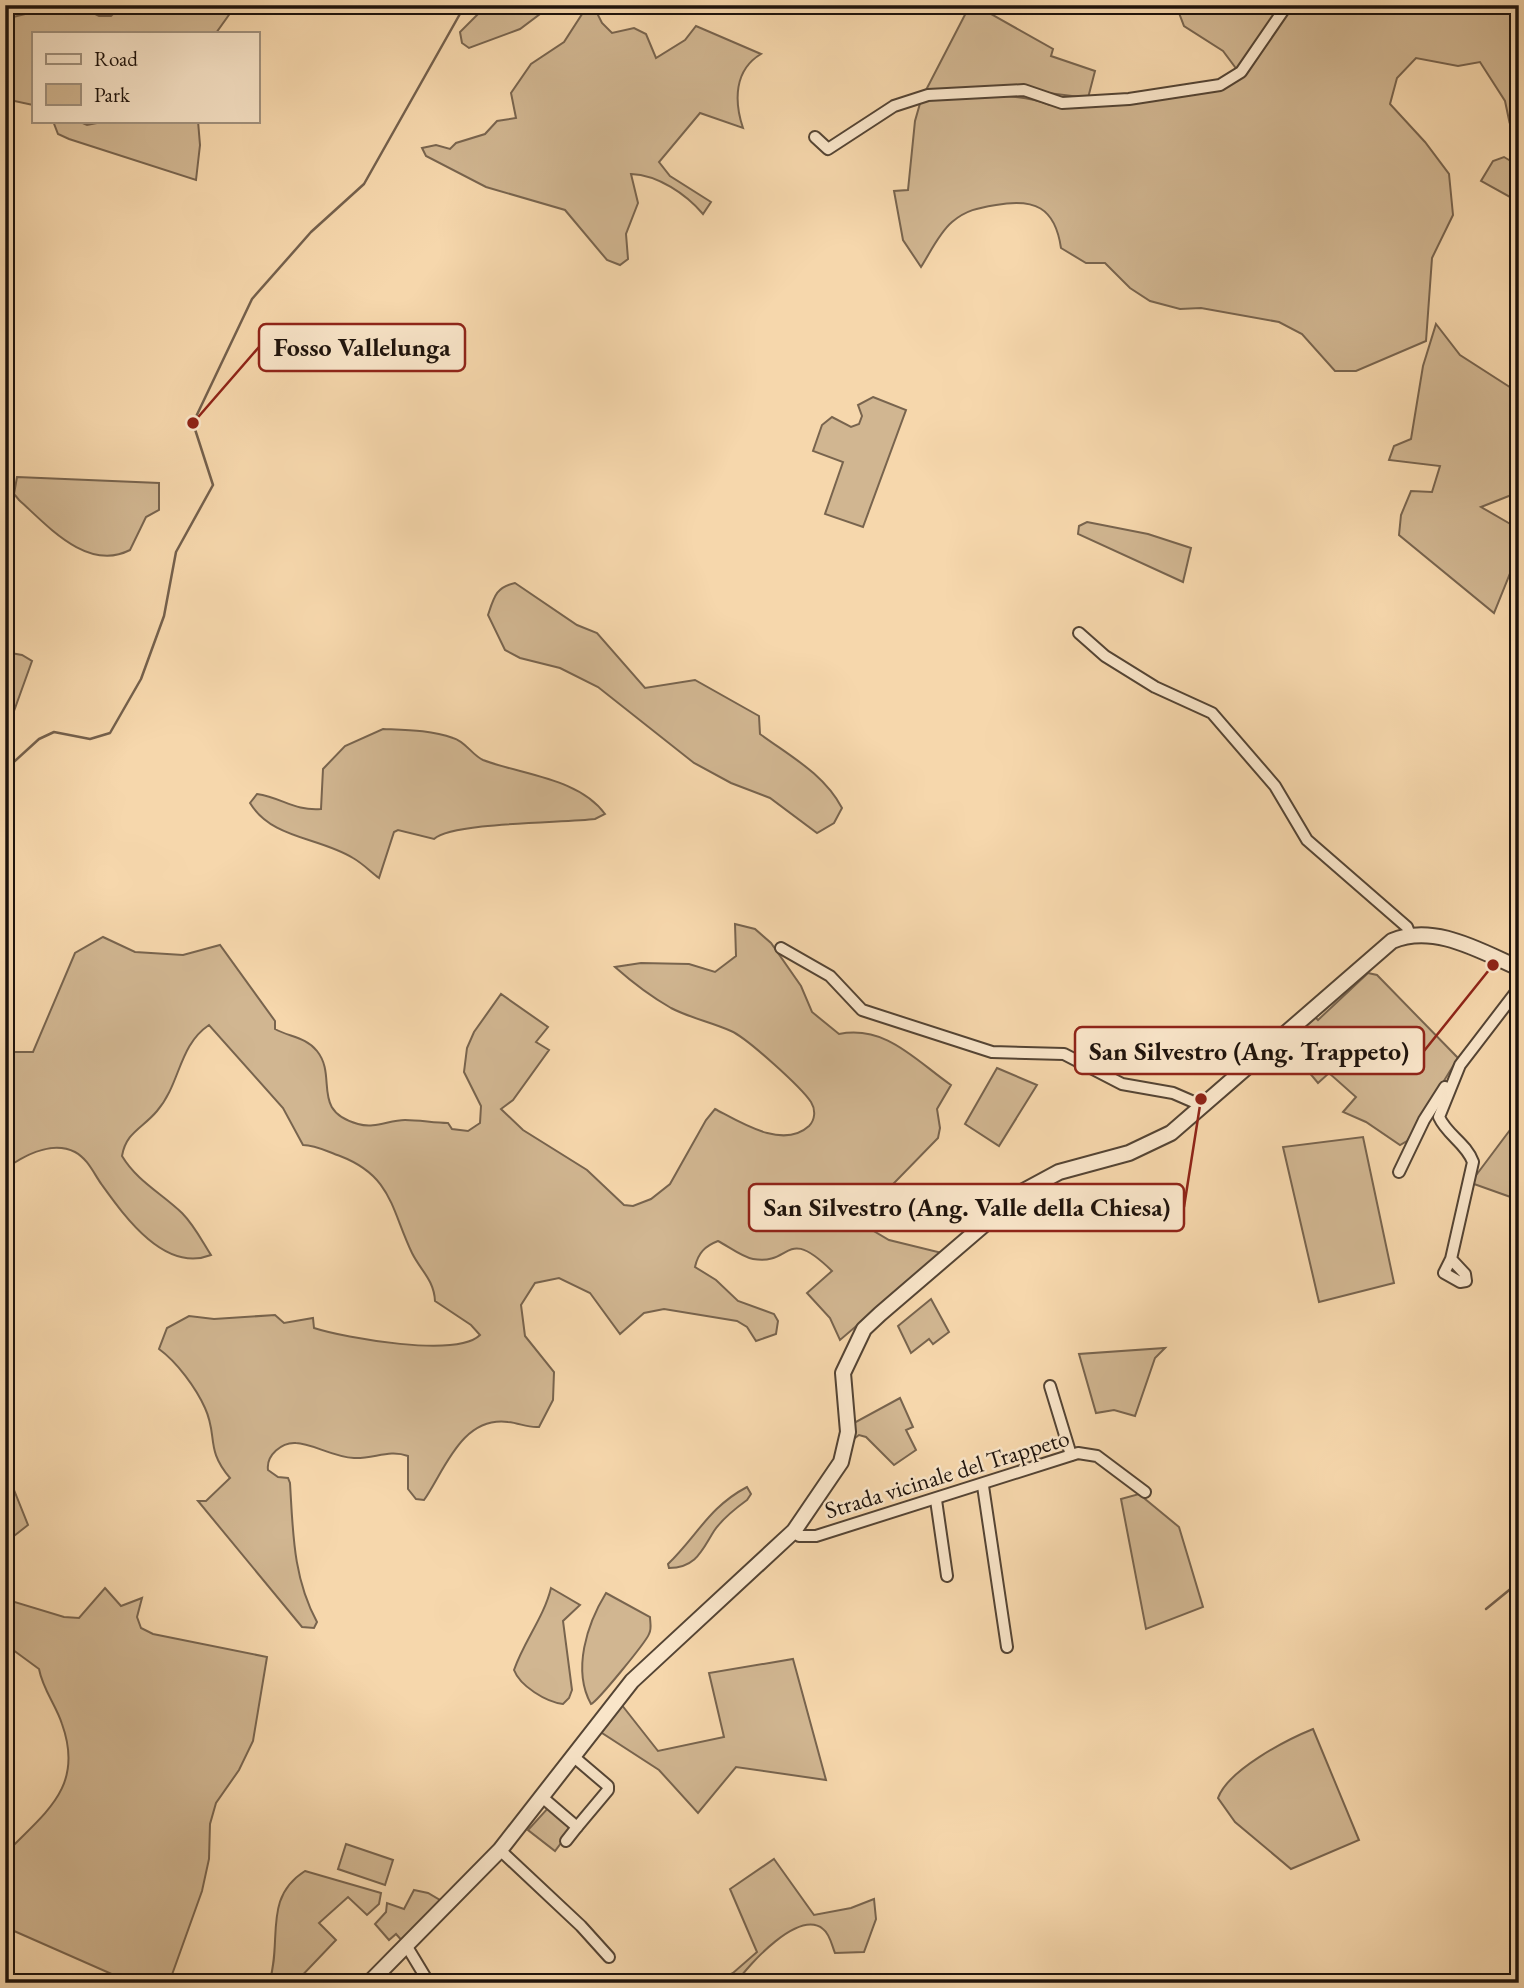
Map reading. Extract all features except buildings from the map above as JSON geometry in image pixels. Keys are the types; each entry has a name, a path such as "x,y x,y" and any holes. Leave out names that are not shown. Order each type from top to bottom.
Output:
{"street":[{"path":"815,137 828,149 894,106 928,95 1024,90 1062,103 1129,99 1220,85 1241,72 1287,5"},
{"path":"1079,633 1105,656 1155,687 1212,713 1275,786 1307,840 1407,927 1410,935"},
{"path":"369,1983 500,1850 632,1681 794,1531 821,1494 846,1449 848,1432 843,1373 864,1329 1023,1192 1070,1167 1129,1153 1157,1140 1203,1106 1383,946 1410,935 1432,935 1462,943 1519,968"},
{"path":"781,948 830,976 862,1010 992,1052 1064,1054 1122,1084 1173,1093 1203,1106"},
{"path":"1399,1172 1424,1120 1460,1065 1519,988"},
{"path":"1451,1259 1473,1162 1468,1150 1443,1126 1439,1116 1460,1065"},
{"path":"1050,1385 1071,1455"},
{"name":"Strada vicinale del Trappeto","path":"794,1531 799,1536 817,1536 1085,1452 1097,1456 1145,1492"},
{"path":"983,1486 1007,1647"},
{"path":"936,1500 947,1576"},
{"path":"566,1840 608,1790 608,1786 574,1758"},
{"path":"542,1797 577,1826"},
{"path":"500,1850 582,1926 609,1957"},
{"path":"406,1945 429,1983"}],"green space":[{"path":"40,5 78,5 99,16 111,16 122,5 236,5 217,32 32,32 32,105 5,99 5,19 33,12"},
{"path":"487,5 552,5 520,29 469,48 462,43 460,32"},
{"path":"970,5 975,5 1053,49 1051,56 1095,71 1088,98 1040,92 926,90"},
{"path":"1176,5 1280,5 1238,71 1223,51 1184,26"},
{"path":"1292,5 1519,5 1519,91 1509,120 1505,101 1480,62 1458,66 1416,58 1397,78 1390,104 1425,142 1449,174 1453,215 1432,258 1426,341 1356,371 1335,371 1302,334 1279,322 1201,308 1180,309 1150,301 1130,288 1105,263 1086,263 1061,248 1054,223 1040,208 1032,205 1009,203 962,215 943,232 921,267 903,240 894,191 908,190 915,121 921,100 1003,96 1050,105 1219,89"},
{"path":"586,8 596,11 602,23 612,33 634,28 646,34 656,58 685,40 696,26 761,54 746,69 738,87 738,107 743,128 700,113 659,162 670,176 711,202 703,214 671,187 651,178 631,174 638,203 626,234 628,259 620,265 607,260 565,210 486,187 426,156 422,148 436,145 450,149 456,143 485,134 497,121 516,118 511,93 531,64 564,42"},
{"path":"53,122 80,122 87,125 102,122 198,122 200,145 196,180 69,139 58,134"},
{"path":"1504,157 1519,166 1519,202 1481,181 1493,161"},
{"path":"1436,324 1460,355 1519,393 1519,492 1481,507 1519,529 1519,551 1494,613 1399,535 1401,515 1411,491 1432,492 1440,466 1389,460 1394,446 1411,439 1423,366"},
{"path":"873,397 906,410 863,527 825,514 843,462 813,451 822,425 832,417 851,427 859,424 862,416 858,405"},
{"path":"17,477 159,483 159,510 146,517 130,550 114,555 98,555 69,543 19,500 14,494"},
{"path":"1087,522 1148,534 1191,548 1183,582 1078,534 1079,526"},
{"path":"515,583 577,625 597,633 645,688 695,680 759,716 760,734 816,775 835,796 842,808 834,823 817,833 770,798 731,783 694,763 598,687 560,668 520,658 505,650 488,615 497,594 504,587"},
{"path":"5,652 22,655 32,661 14,711 5,722"},
{"path":"383,729 445,735 465,745 483,760 549,779 580,792 605,814 595,819 463,829 434,839 398,830 394,832 379,878 340,851 283,831 259,815 250,803 257,794 303,808 321,809 323,769 345,746"},
{"path":"735,924 755,929 771,943 801,986 812,1012 839,1034 856,1033 886,1040 951,1085 937,1109 940,1128 938,1138 857,1221 889,1240 942,1253 840,1340 830,1318 807,1293 832,1271 816,1257 796,1248 766,1260 753,1259 718,1241 706,1248 698,1258 695,1267 716,1280 738,1301 774,1314 778,1321 776,1334 756,1341 747,1327 737,1321 664,1309 644,1313 620,1334 590,1293 559,1278 535,1283 521,1305 525,1336 554,1372 553,1400 539,1427 492,1422 478,1428 456,1448 424,1500 416,1499 408,1489 408,1456 388,1454 354,1458 296,1443 285,1445 272,1455 268,1470 278,1477 288,1478 290,1483 299,1572 317,1622 314,1628 302,1627 198,1501 206,1501 230,1478 217,1459 209,1418 201,1400 179,1368 159,1349 167,1328 189,1316 214,1319 275,1315 284,1323 313,1318 314,1328 350,1337 400,1344 449,1345 468,1342 480,1335 471,1325 435,1301 430,1281 412,1253 394,1208 380,1184 357,1164 322,1149 303,1145 283,1108 209,1025 191,1043 165,1100 127,1141 122,1156 135,1173 182,1213 194,1228 211,1255 194,1258 178,1256 148,1239 122,1212 84,1159 67,1149 43,1150 14,1163 5,1197 5,1052 33,1052 75,953 103,937 135,952 183,955 220,945 275,1021 275,1029 303,1040 317,1051 326,1072 329,1102 334,1111 343,1118 364,1125 405,1120 448,1123 452,1129 468,1131 480,1123 481,1106 464,1072 467,1048 474,1032 501,994 548,1027 536,1042 549,1050 513,1100 501,1109 523,1130 587,1170 624,1205 633,1206 651,1199 670,1184 715,1109 774,1135 799,1133 813,1121 814,1108 805,1095 739,1035 671,1008 615,967 641,963 689,964 715,972 736,956"},
{"path":"1368,973 1377,975 1458,1058 1407,1141 1400,1145 1366,1122 1343,1112 1356,1097 1329,1073 1318,1083 1288,1047 1277,1044 1312,1014 1318,1020"},
{"path":"997,1068 1037,1085 999,1146 965,1124"},
{"path":"1519,1118 1519,1200 1474,1184 1474,1178"},
{"path":"1363,1137 1394,1283 1319,1302 1283,1147"},
{"path":"931,1299 949,1332 933,1344 929,1339 911,1353 898,1326"},
{"path":"1165,1348 1155,1358 1135,1416 1114,1410 1096,1413 1079,1354"},
{"path":"900,1398 913,1427 906,1430 916,1450 894,1465 866,1437 859,1435 855,1438 852,1424"},
{"path":"5,1483 12,1485 28,1525 5,1543"},
{"path":"747,1487 751,1494 747,1500 721,1522 697,1557 686,1565 669,1568 668,1564 713,1513"},
{"path":"1139,1494 1179,1527 1203,1607 1146,1629 1121,1499"},
{"path":"105,1588 121,1606 142,1598 137,1617 141,1628 153,1634 267,1657 253,1741 239,1770 216,1803 210,1824 209,1859 202,1891 169,1983 132,1983 5,1927 5,1854 57,1798 68,1766 68,1746 62,1724 39,1669 5,1644 5,1599 64,1617 79,1618"},
{"path":"551,1588 580,1605 563,1621 572,1690 563,1704 534,1692 522,1682 514,1670 544,1609"},
{"path":"606,1593 650,1617 650,1630 631,1659 591,1704 583,1677 584,1647 593,1619"},
{"path":"793,1659 826,1780 736,1767 698,1813 659,1770 599,1731 621,1704 658,1751 724,1737 709,1673"},
{"path":"1313,1729 1359,1840 1291,1869 1235,1822 1218,1798 1224,1787 1245,1767 1288,1740"},
{"path":"548,1808 570,1825 570,1831 555,1851 528,1830"},
{"path":"346,1844 393,1860 385,1885 338,1869"},
{"path":"774,1859 814,1915 851,1908 874,1899 876,1919 864,1952 835,1953 823,1929 813,1925 801,1926 775,1941 736,1983 713,1983 733,1973 757,1952 730,1889"},
{"path":"305,1871 381,1893 379,1904 367,1915 348,1897 319,1923 336,1940 295,1983 269,1983 278,1907 292,1882"},
{"path":"414,1890 428,1893 445,1903 404,1943 396,1934 389,1940 375,1924 386,1912 387,1903 404,1909"}],"waterway":[{"path":"5,770 39,739 54,732 90,739 110,733 141,679 164,616 176,552 213,485 193,423 252,299 311,232 364,184 465,5"},
{"path":"1486,1609 1519,1582"}],"place":[{"name":"Fosso Vallelunga","path":"193,423"},
{"name":"San Silvestro (Ang. Trappeto)","path":"1493,965"},
{"name":"San Silvestro (Ang. Valle della Chiesa)","path":"1201,1099"}]}
